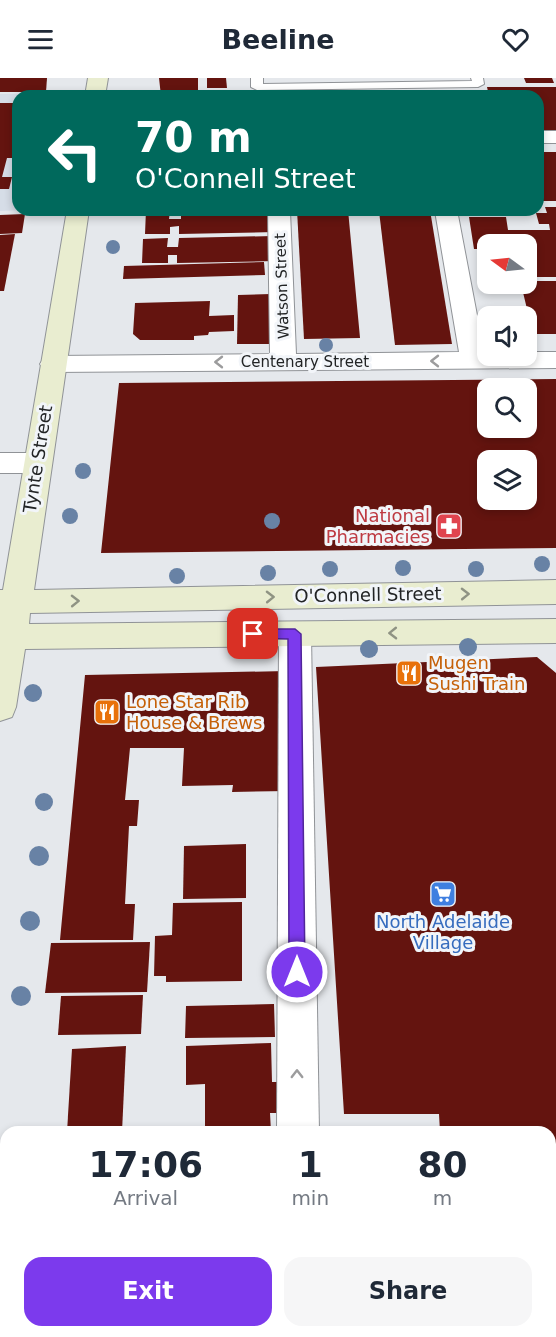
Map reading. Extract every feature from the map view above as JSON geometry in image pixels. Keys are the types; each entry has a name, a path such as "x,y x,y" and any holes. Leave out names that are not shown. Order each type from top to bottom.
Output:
{"main road":[{"name":"Tynte Street","path":"0,707 8,602 38,463 77,216"},
{"name":"O'Connell Street","path":"8,602 556,592"},
{"name":"O'Connell Street","path":"5,637 556,631"}],"street":[{"name":"Watson Street","path":"279,216 283,362"},
{"path":"447,216 473,361"},
{"name":"Centenary Street","path":"53,364 556,360"},
{"path":"0,463 38,463"},
{"path":"295,634 298,1126"}],"lane":[{"path":"257,78 257,87 478,84 477,78"}],"shaded area":[{"path":"0,94 12,94 12,211 0,211"}],"building":[{"path":"0,78 47,78 46,90 0,92"},
{"path":"159,78 198,78 198,90 160,90"},
{"path":"207,78 226,78 227,88 207,88"},
{"path":"524,78 552,78 554,83 526,83"},
{"path":"487,87 556,87 556,133 544,133 544,90 488,90"},
{"path":"0,103 12,103 12,158 7,158 2,177 12,177 9,189 0,189"},
{"path":"544,152 556,152 556,201 544,201"},
{"path":"545,207 556,207 556,277 537,277 537,234 477,234 477,249 474,249 469,217 506,217 508,230 550,230 549,224 539,224 537,216 544,216 544,213 547,213"},
{"path":"0,215 25,216 22,233 0,234"},
{"path":"146,216 169,216 169,219 181,219 181,216 274,216 275,232 179,234 179,226 170,227 170,234 145,234"},
{"path":"297,216 349,216 360,338 304,339"},
{"path":"380,216 431,216 452,344 395,345"},
{"path":"15,234 4,291 0,291 0,235"},
{"path":"273,236 275,261 177,263 177,255 168,255 168,263 142,263 143,239 168,238 167,247 178,247 179,238"},
{"path":"264,262 265,275 123,279 124,266"},
{"path":"537,281 556,281 556,334 537,334 537,306 526,306 523,294 537,294"},
{"path":"271,294 271,344 237,344 238,295"},
{"path":"210,301 209,316 234,315 234,331 209,332 208,335 194,336 194,340 140,340 133,334 135,303"},
{"path":"537,379 556,379 556,548 101,553 119,383 477,380 477,438 537,438"},
{"name":"North Adelaide Village","path":"537,657 556,673 556,1126 440,1126 439,1114 344,1114 316,667"},
{"path":"286,671 288,791 232,792 233,785 182,786 184,748 130,748 125,800 139,800 137,826 129,826 125,904 135,904 133,940 60,940 85,675"},
{"path":"246,844 246,898 183,899 184,846"},
{"path":"242,902 242,981 166,982 166,976 154,976 155,936 172,935 173,903"},
{"path":"150,942 147,992 45,993 51,943"},
{"path":"143,995 141,1034 58,1035 61,996"},
{"path":"274,1004 275,1037 185,1038 186,1006"},
{"path":"271,1043 272,1082 280,1082 281,1113 270,1113 271,1126 205,1126 205,1084 186,1085 186,1046"},
{"path":"126,1046 122,1126 67,1126 72,1049"}],"place":[{"name":"National Pharmacies","path":"449,526"},
{"name":"Mugen Sushi Train","path":"409,673"},
{"name":"Lone Star Rib House & Brews","path":"107,712"},
{"name":"North Adelaide Village","path":"443,894"}],"route":[{"path":"253,634 295,634 297,972"}]}
